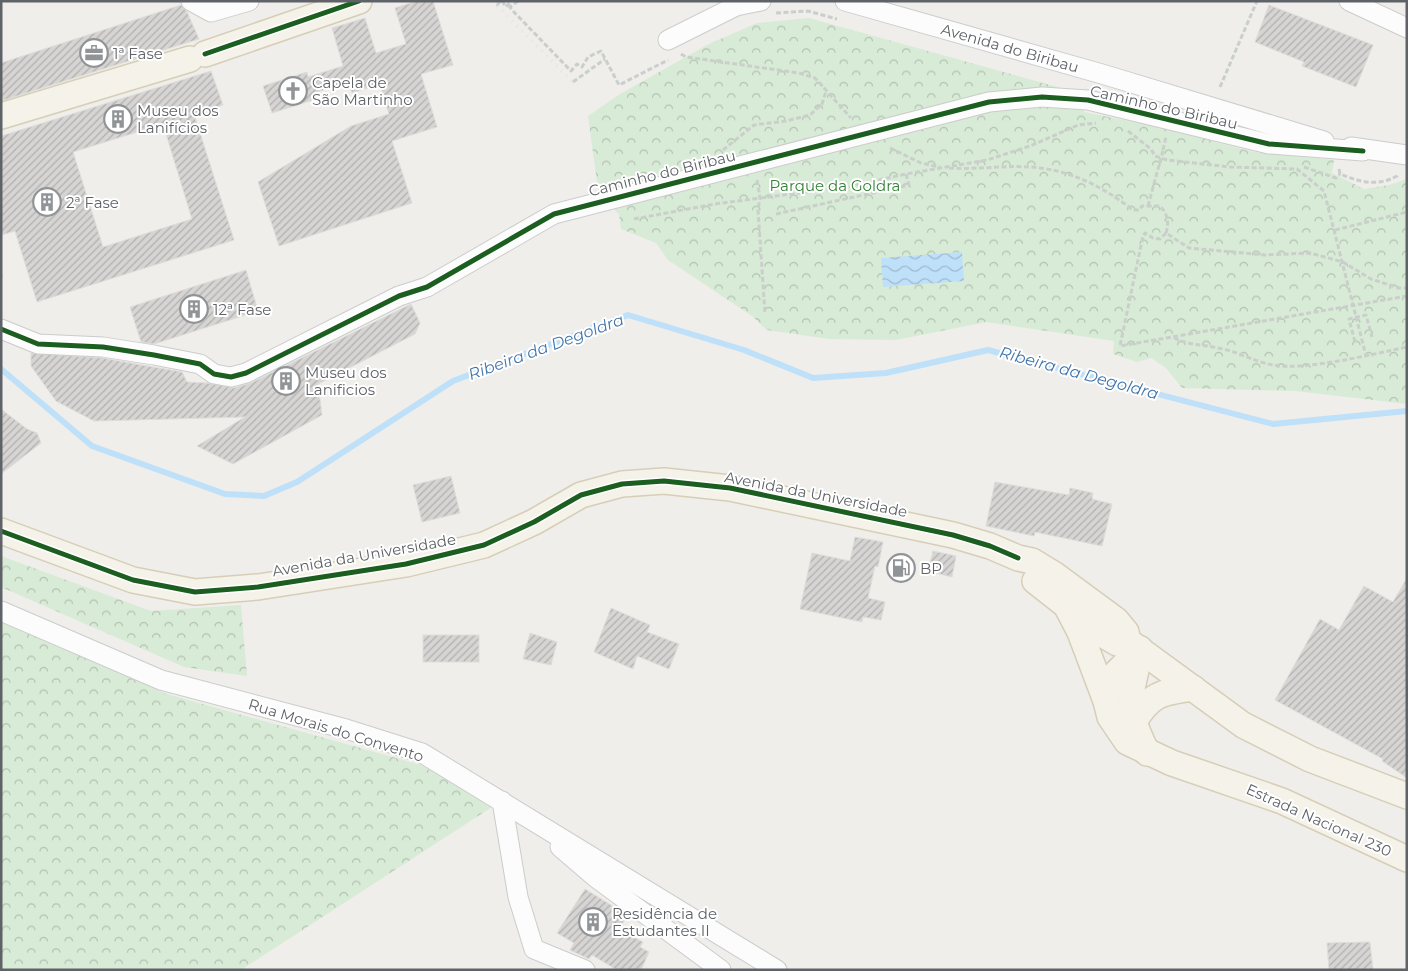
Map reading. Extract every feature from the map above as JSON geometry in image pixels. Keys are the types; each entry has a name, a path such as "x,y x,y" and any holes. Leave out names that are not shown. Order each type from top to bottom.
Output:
{"main road":[{"path":"1,116 198,57 359,1"},
{"name":"Avenida da Universidade","path":"1,531 133,580 195,592 249,588 406,564 484,545 534,522 581,495 622,484 664,480 730,488 953,534 990,546 1018,558 1032,561 1055,575 1116,620 1134,645 1243,725 1310,759 1407,796"},
{"name":"Avenida da Universidade","path":"1018,558 1021,569 1117,643 1134,645"},
{"name":"Estrada Nacional 230","path":"1066,604 1080,632 1118,731 1127,742 1147,753 1282,801 1407,859"},
{"path":"1106,701 1107,688 1111,678 1134,645"},
{"path":"1134,645 1131,696 1134,722 1147,753"},
{"path":"1134,722 1147,702 1161,694 1193,688"}],"street":[{"path":"191,1 211,12 248,1"},
{"name":"Avenida do Biribau","path":"845,1 1102,74 1302,135 1402,161"},
{"path":"1349,1 1407,28"},
{"path":"674,47 736,6 766,8"},
{"name":"Caminho do Biribau","path":"1,329 38,344 103,347 154,355 200,364 214,374 231,377 246,373 399,296 427,287 554,214 989,102 1042,97 1088,100 1269,144 1363,151"},
{"name":"Rua Morais do Convento","path":"1,611 161,680 346,729 422,753 777,970"},
{"path":"502,801 518,897 534,949 584,970"},
{"path":"519,812 595,877 721,970"}],"path":[{"path":"497,6 501,1 506,6 512,1"},
{"path":"518,1 510,7 512,10 571,71 577,64 582,67 588,57 601,51 619,85 674,47 686,50"},
{"path":"1220,87 1257,1"},
{"path":"766,8 808,12 843,21"},
{"path":"674,47 686,57 799,73 815,78 855,122"},
{"path":"573,82 605,59"},
{"path":"721,152 754,125 786,121 810,115 822,104 826,91"},
{"path":"634,219 760,198 852,186 906,174 987,160 1030,146 1078,125 1100,122"},
{"path":"1125,129 1140,139 1155,156 1182,163 1230,167 1297,169 1304,167 1336,178 1340,174"},
{"path":"887,147 921,163 944,167 1042,168 1080,178 1111,193 1133,210 1148,206 1160,206 1165,211 1169,224 1166,233 1160,239 1153,238 1145,233 1143,236 1120,346 1407,296"},
{"path":"1160,163 1163,150"},
{"path":"1148,206 1161,158"},
{"path":"1340,174 1358,181 1379,183 1397,176 1402,161"},
{"path":"1338,166 1340,174"},
{"path":"1297,169 1324,191 1366,356"},
{"path":"776,214 909,184 906,174"},
{"path":"759,186 758,210 765,313"},
{"path":"1335,230 1406,212"},
{"path":"1166,233 1189,248 1265,255 1310,253 1343,262 1371,279 1399,288 1407,288"},
{"path":"1354,342 1349,319 1356,317 1366,315 1372,337"},
{"path":"1172,337 1188,345 1218,348 1274,366 1294,366 1366,356 1407,347"}],"green space":[{"name":"Parque da Goldra","path":"809,18 1079,93 1084,112 1154,126 1254,152 1334,160 1332,173 1364,189 1389,185 1407,179 1407,404 1295,391 1182,388 1166,368 1151,358 1137,362 1113,354 1114,341 986,322 896,340 829,339 767,330 752,316 668,260 656,243 621,229 619,214 599,197 588,116 620,94 709,44 757,23"},
{"path":"1,556 151,611 241,605 247,676 184,667 1,587"},
{"path":"1,622 167,694 421,765 492,807 241,970 1,970"}],"water":[{"path":"962,252 964,281 883,287 881,258"}],"building":[{"path":"417,1 433,1 453,65 421,74 437,127 392,141 412,203 279,246 258,182 351,126 389,114 380,84 352,93 348,82 314,93 316,99 272,113 263,86 307,72 308,77 343,66 332,28 365,18 376,53 406,44 395,8"},
{"name":"1ª Fase","path":"181,5 187,12 199,39 1,101 1,63"},
{"path":"1269,5 1373,45 1356,87 1302,66 1304,62 1255,42"},
{"name":"2ª Fase","path":"211,71 223,105 194,114 234,240 37,302 15,231 1,235 1,136","holes":["163,124 192,219 103,247 73,152"]},
{"name":"12ª Fase","path":"246,270 258,311 154,344 141,342 130,307"},
{"path":"411,304 420,323 415,334 318,384 322,415 233,464 197,446 245,417 94,421 56,401 31,366 31,353 102,358 182,372 187,382 207,383 234,388 251,383"},
{"path":"1,409 27,429 37,433 41,443 1,474"},
{"path":"451,476 460,513 422,522 413,485"},
{"path":"995,482 1069,495 1070,488 1093,493 1092,499 1112,504 1102,546 1035,532 1034,536 986,526"},
{"path":"855,537 883,542 878,567 875,566 868,598 885,602 881,620 863,617 862,622 800,609 812,553 850,561"},
{"path":"933,551 956,556 952,577 928,571"},
{"path":"1407,578 1407,778 1382,761 1383,759 1275,700 1320,619 1339,630 1364,586 1393,602"},
{"path":"611,608 650,625 647,632 679,644 669,669 637,656 633,669 594,652"},
{"path":"530,633 557,642 551,665 523,659"},
{"path":"423,635 479,635 479,662 423,662"},
{"name":"Residência de Estudantes II","path":"585,889 627,915 619,930 643,942 640,947 649,952 641,970 617,970 592,955 589,959 570,950 574,943 557,933"},
{"path":"1370,942 1373,970 1329,970 1327,943"}],"waterway":[{"name":"Ribeira da Degoldra","path":"1,369 92,446 225,494 264,496 297,482 453,381 628,315 744,350 813,378 886,373 988,350 1273,424 1407,411"}],"railway":[{"path":"497,6 573,82"}],"cycle path":[{"path":"205,54 359,1"},
{"path":"1,329 38,344 103,347 154,355 200,364 214,374 231,377 246,373 399,296 427,287 554,214 989,102 1042,97 1088,100 1269,144 1363,151"},
{"path":"1,531 133,580 195,592 258,587 406,564 484,545 534,522 581,495 622,484 664,481 730,488 953,535 990,546 1018,558"}],"place":[{"name":"1ª Fase","path":"94,53"},
{"name":"Capela de São Martinho","path":"293,91"},
{"name":"Museu dos Lanifícios","path":"118,119"},
{"name":"2ª Fase","path":"47,202"},
{"name":"12ª Fase","path":"194,309"},
{"name":"Museu dos Lanificios","path":"286,381"},
{"name":"BP","path":"901,568"},
{"name":"Residência de Estudantes II","path":"593,922"}]}
